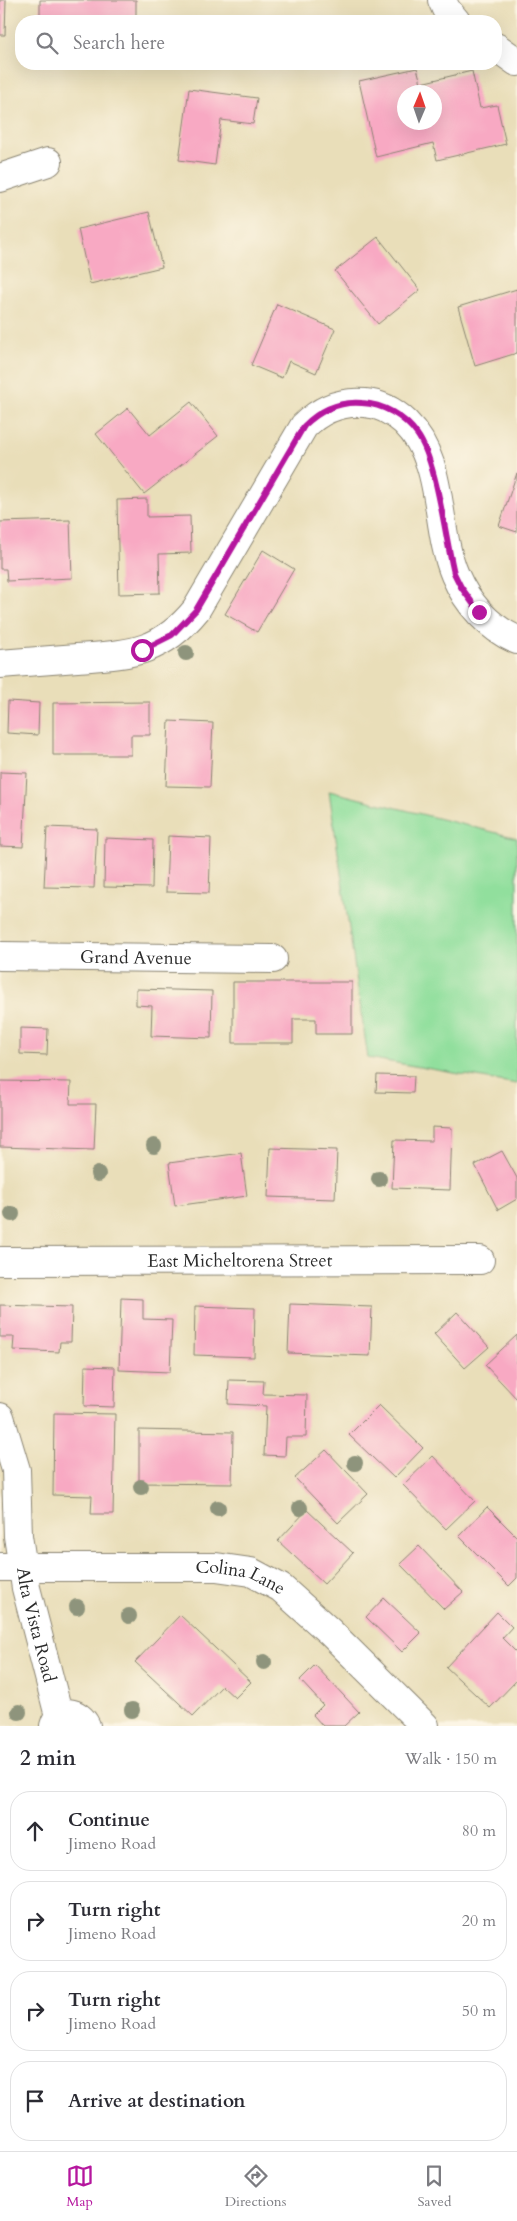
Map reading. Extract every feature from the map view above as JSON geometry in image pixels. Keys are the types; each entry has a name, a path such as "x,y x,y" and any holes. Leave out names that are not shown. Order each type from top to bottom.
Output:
{"street":[{"path":"442,0 451,15"},
{"path":"502,51 517,62"},
{"path":"0,178 48,162"},
{"path":"0,664 126,655 158,644 172,635 196,610 304,426 314,416 327,409 341,404 356,402 384,407 397,414 417,434 428,456 454,573 461,587 479,612 504,634 517,640"},
{"name":"Grand Avenue","path":"0,956 273,959"},
{"name":"East Micheltorena Street","path":"0,1261 480,1260"},
{"name":"Alta Vista Road","path":"0,1417 16,1470 18,1536 11,1567 51,1690 56,1721 67,1713 75,1713 82,1718 86,1726"},
{"name":"Colina Lane","path":"11,1567 216,1567 251,1572 282,1588 330,1632 425,1726"}],"green space":[{"path":"329,791 517,838 517,1084 368,1058"}],"building":[{"path":"0,0 6,0 5,35 0,35"},
{"path":"40,0 136,0 136,15 40,15"},
{"path":"408,70 418,70 421,83 472,71 480,108 497,105 506,144 437,160 433,143 376,157 359,81"},
{"path":"189,89 257,98 253,124 221,120 215,165 179,160"},
{"path":"149,212 162,267 90,284 78,229"},
{"path":"378,237 420,290 378,324 335,271"},
{"path":"517,289 517,353 475,366 458,307"},
{"path":"277,304 335,329 316,373 289,361 282,378 251,365"},
{"path":"191,402 218,436 144,494 96,434 128,408 150,435"},
{"path":"517,473 517,532 499,526"},
{"path":"147,499 147,517 190,516 191,553 159,554 160,593 119,594 117,500"},
{"path":"70,520 72,578 7,581 6,569 0,569 0,522"},
{"path":"263,550 294,569 257,632 225,614"},
{"path":"8,701 39,703 38,735 7,733"},
{"path":"150,702 150,735 131,735 131,755 53,755 53,703"},
{"path":"169,721 213,723 210,787 166,786"},
{"path":"0,772 27,773 23,847 0,846"},
{"path":"47,827 97,829 94,888 44,887"},
{"path":"168,836 211,838 209,893 166,892"},
{"path":"105,838 153,840 152,888 104,887"},
{"path":"233,982 352,982 352,1034 316,1034 316,1019 293,1019 293,1043 233,1043"},
{"path":"136,989 212,991 211,1038 151,1036 152,1006 136,1005"},
{"path":"20,1028 48,1029 47,1055 20,1054"},
{"path":"377,1075 414,1076 413,1093 376,1092"},
{"path":"0,1081 71,1082 70,1104 96,1104 94,1150 0,1147"},
{"path":"432,1127 452,1128 450,1190 392,1188 394,1140 432,1141"},
{"path":"270,1148 337,1150 335,1199 268,1197"},
{"path":"502,1151 517,1178 517,1199 498,1210 475,1165"},
{"path":"241,1153 247,1196 175,1206 169,1163"},
{"path":"121,1298 143,1299 143,1319 172,1320 170,1372 119,1370"},
{"path":"290,1304 372,1307 370,1356 288,1353"},
{"path":"0,1305 72,1307 71,1342 60,1342 59,1352 13,1350 14,1337 0,1337"},
{"path":"195,1306 255,1308 254,1357 194,1355"},
{"path":"457,1312 489,1347 465,1368 434,1334"},
{"path":"517,1335 517,1399 485,1365"},
{"path":"85,1366 115,1367 114,1407 84,1406"},
{"path":"229,1380 264,1381 263,1394 307,1395 306,1437 286,1437 285,1456 264,1455 266,1406 228,1404"},
{"path":"379,1405 423,1448 394,1478 349,1435"},
{"path":"54,1413 115,1414 113,1514 91,1514 92,1496 53,1495"},
{"path":"139,1430 233,1432 232,1484 139,1483"},
{"path":"326,1450 368,1494 338,1523 295,1478"},
{"path":"433,1456 475,1501 446,1529 403,1485"},
{"path":"487,1507 517,1537 517,1578 509,1586 459,1536"},
{"path":"307,1510 353,1553 324,1584 278,1541"},
{"path":"419,1546 463,1592 444,1609 400,1564"},
{"path":"384,1598 421,1633 402,1652 366,1617"},
{"path":"497,1612 512,1627 502,1638 517,1653 517,1680 490,1708 446,1667"},
{"path":"180,1615 251,1682 235,1698 222,1686 193,1716 135,1662"},
{"path":"315,1665 359,1712 344,1726 323,1726 313,1715 323,1705 300,1680"}],"route":[{"path":"142,650 158,644 172,635 186,623 196,610 304,426 314,416 327,409 341,404 356,402 384,407 397,414 417,434 428,456 454,573 461,587 479,612"}]}
